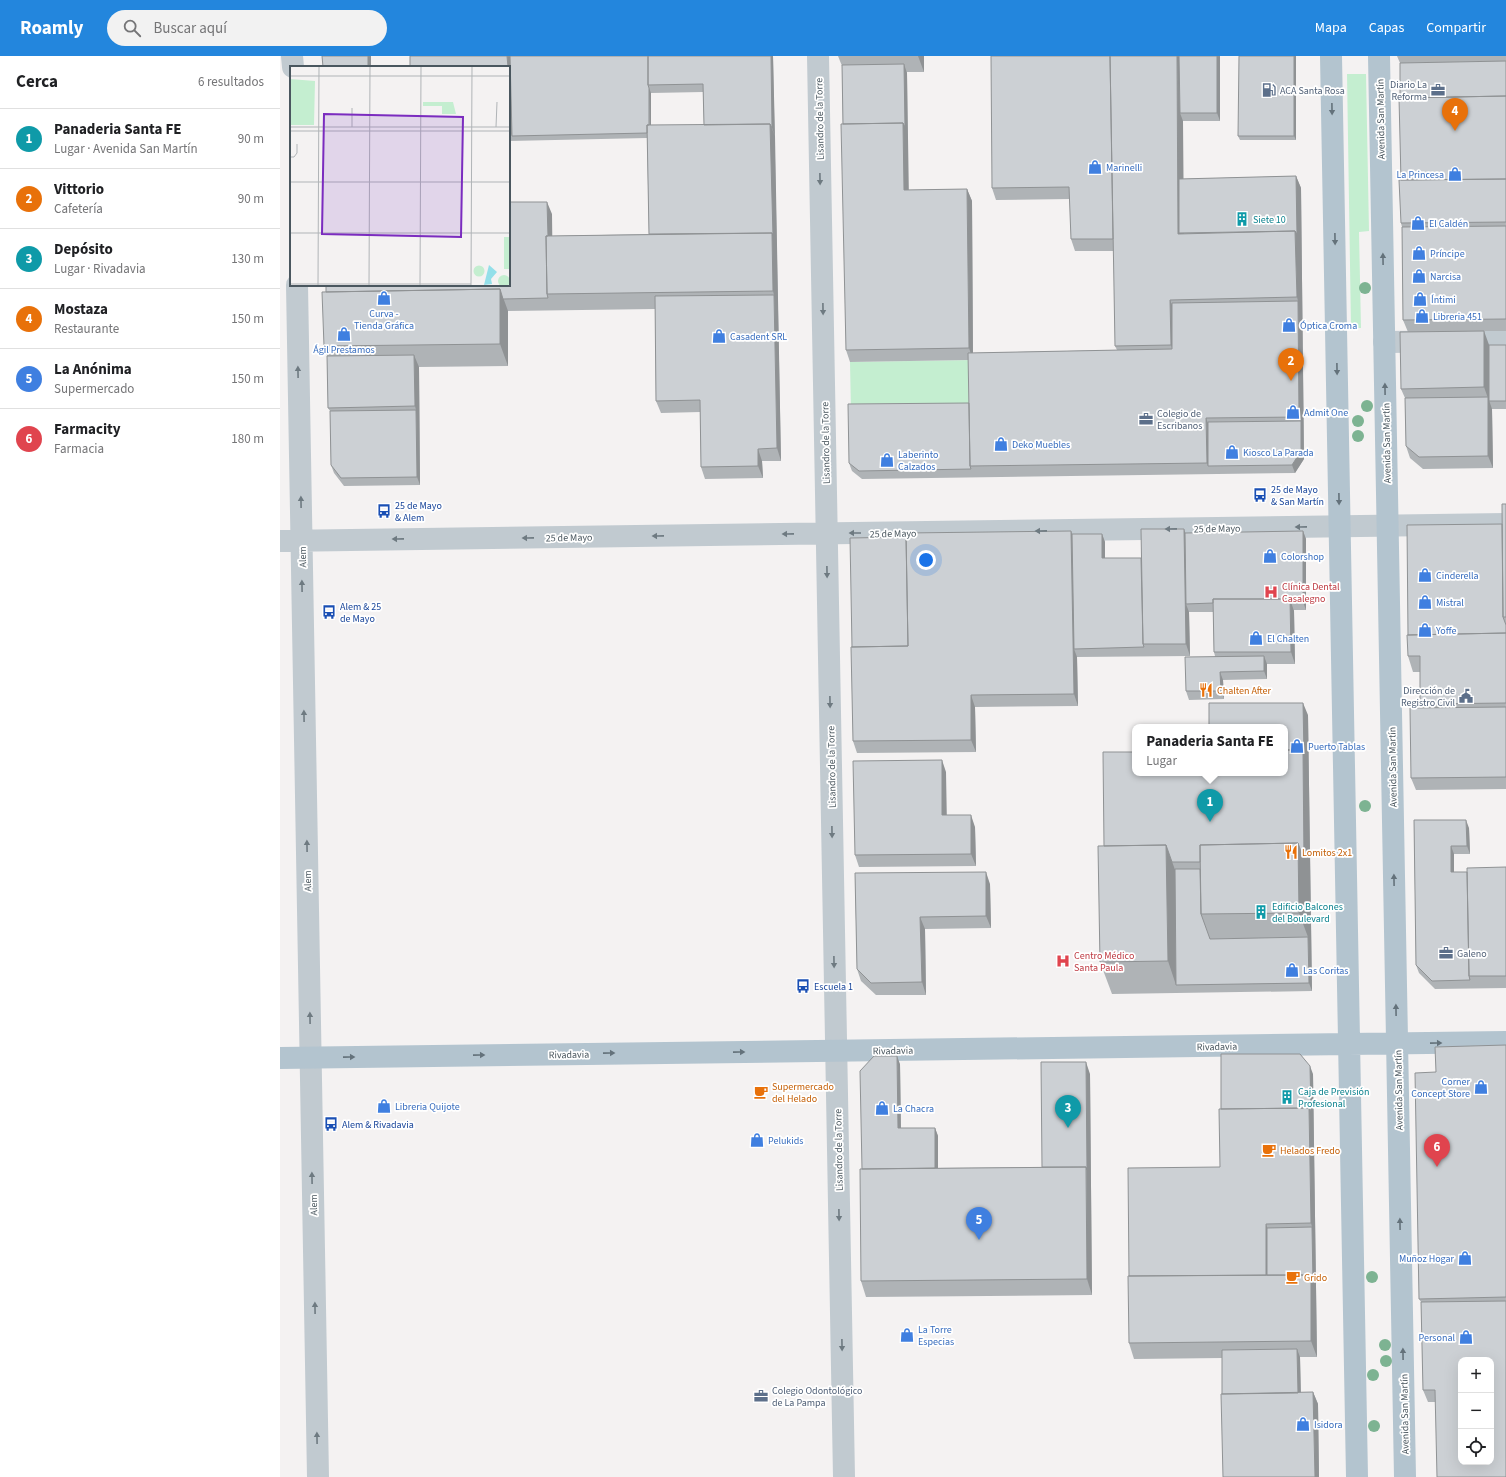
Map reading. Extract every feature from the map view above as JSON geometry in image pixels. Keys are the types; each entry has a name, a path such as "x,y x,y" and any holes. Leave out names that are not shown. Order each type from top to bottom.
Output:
{"main road":[{"path":"1331,56 1357,1477"},
{"name":"Avenida San Martín","path":"1379,56 1405,1477"},
{"name":"Rivadavia","path":"280,1058 1506,1042"}],"street":[{"path":"292,56 293,66"},
{"name":"Lisandro de la Torre","path":"818,56 844,1477"},
{"name":"Alem","path":"297,286 318,1477"},
{"path":"1384,342 1506,341"},
{"name":"25 de Mayo","path":"280,541 1506,524"}],"green space":[{"path":"1347,74 1366,74 1369,231 1359,232 1361,328 1351,328"},
{"path":"973,360 974,411 851,413 850,362"}],"building":[{"path":"322,56 368,56 368,66 323,66"},
{"path":"410,56 507,56 508,66 410,66"},
{"path":"510,56 648,56 649,125 647,125 647,133 512,136"},
{"path":"648,56 771,56 772,128 770,124 704,125 703,84 648,85"},
{"path":"991,56 1110,56 1113,239 1071,239 1069,187 992,188"},
{"path":"1110,56 1177,56 1178,234 1295,231 1297,297 1170,300 1171,345 1115,346"},
{"path":"1179,56 1217,56 1217,113 1180,113"},
{"path":"1239,56 1294,56 1294,136 1238,136"},
{"path":"1506,61 1506,96 1400,98 1400,63"},
{"path":"904,64 905,127 903,123 843,124 842,65"},
{"path":"1506,96 1506,179 1401,180 1399,98"},
{"path":"903,123 904,190 967,189 969,348 846,350 841,124"},
{"path":"770,124 773,236 772,233 649,234 647,125"},
{"name":"Siete 10","path":"1296,176 1297,234 1295,231 1179,233 1179,179"},
{"path":"1506,179 1506,222 1401,223 1399,180"},
{"path":"510,202 547,202 548,236 546,236 548,298 503,299 500,289 326,292 326,286 510,286"},
{"path":"1506,226 1506,319 1403,320 1402,227"},
{"path":"772,233 773,291 547,294 546,236"},
{"path":"500,289 500,344 324,346 322,292"},
{"path":"774,295 777,448 758,449 758,466 701,467 700,400 656,401 655,296"},
{"path":"1298,301 1299,417 1206,418 1207,463 970,466 968,353 1172,349 1172,303"},
{"path":"1484,331 1484,387 1401,389 1400,332"},
{"path":"1489,345 1506,345 1506,401 1489,401"},
{"path":"414,355 415,406 328,408 327,356"},
{"path":"1488,397 1488,456 1419,457 1406,446 1405,398"},
{"path":"969,403 971,469 859,471 849,463 848,404"},
{"path":"416,410 417,477 341,478 331,465 330,411"},
{"path":"1301,421 1301,451 1292,465 1208,466 1208,422"},
{"path":"1502,504 1506,504 1506,617 1503,617"},
{"path":"1502,524 1503,617 1506,625 1506,633 1408,635 1407,525"},
{"path":"1141,529 1184,529 1186,644 1143,644"},
{"path":"1071,531 1074,694 971,695 971,740 853,741 851,647 908,646 906,533"},
{"path":"1303,531 1303,602 1291,602 1290,599 1213,599 1213,603 1186,604 1185,533"},
{"path":"1072,534 1102,534 1102,558 1141,558 1144,647 1074,649"},
{"path":"906,537 908,646 852,647 850,538"},
{"name":"El Chalten","path":"1213,599 1290,599 1291,652 1214,652"},
{"name":"Dirección de Registro Civil","path":"1506,633 1506,703 1420,704 1420,656 1408,656 1407,635"},
{"name":"Chalten After","path":"1264,656 1264,671 1220,672 1221,691 1186,691 1185,657"},
{"path":"1209,703 1303,703 1304,754 1303,750 1288,750 1288,724 1209,724"},
{"path":"1506,707 1506,777 1411,778 1410,708"},
{"path":"1288,750 1303,750 1304,860 1298,843 1200,845 1200,862 1172,862 1166,845 1104,846 1103,752 1132,752 1132,776 1288,776"},
{"path":"942,760 942,815 971,815 971,854 855,855 853,761"},
{"path":"1414,820 1466,820 1467,846 1451,846 1451,872 1467,872 1470,980 1432,981 1416,965"},
{"path":"1298,843 1299,913 1201,914 1200,845"},
{"path":"1166,845 1168,961 1100,962 1098,846"},
{"path":"1506,867 1506,976 1469,976 1467,868"},
{"path":"1175,869 1200,869 1201,914 1210,939 1308,937 1309,983 1176,985"},
{"path":"986,872 986,916 920,917 922,982 871,983 857,969 855,873"},
{"path":"1506,1045 1506,1297 1419,1299 1415,1073 1436,1072 1435,1047"},
{"path":"1221,1054 1300,1054 1310,1066 1311,1112 1309,1108 1221,1109"},
{"path":"874,1056 897,1056 898,1128 935,1128 935,1168 862,1169 860,1071"},
{"path":"1041,1062 1086,1062 1087,1170 1086,1167 1042,1167"},
{"path":"1309,1108 1311,1223 1266,1224 1266,1275 1129,1276 1128,1168 1220,1167 1219,1109"},
{"path":"1086,1167 1087,1279 861,1281 860,1169"},
{"path":"1312,1227 1313,1282 1311,1275 1267,1275 1267,1228"},
{"path":"1311,1275 1311,1341 1129,1343 1128,1276"},
{"path":"1506,1301 1506,1477 1437,1477 1435,1390 1423,1390 1421,1302"},
{"path":"1297,1349 1298,1393 1222,1394 1222,1350"},
{"path":"1313,1392 1315,1477 1223,1477 1221,1394"}],"place":[{"name":"ACA Santa Rosa","path":"1269,90"},
{"name":"Diario La Reforma","path":"1438,90"},
{"name":"Mostaza","path":"1455,131"},
{"name":"Marinelli","path":"1095,167"},
{"name":"La Princesa","path":"1455,174"},
{"name":"Siete 10","path":"1242,219"},
{"name":"El Caldén","path":"1418,223"},
{"name":"Príncipe","path":"1419,253"},
{"name":"Narcisa","path":"1419,276"},
{"name":"Curva - Tienda Gráfica","path":"384,298"},
{"name":"Íntimi","path":"1420,299"},
{"name":"Libreria 451","path":"1422,316"},
{"name":"Óptica Croma","path":"1289,325"},
{"name":"Ágil Prestamos","path":"344,334"},
{"name":"Casadent SRL","path":"719,336"},
{"name":"Vittorio","path":"1291,381"},
{"name":"Admit One","path":"1293,412"},
{"name":"Colegio de Escribanos","path":"1146,419"},
{"name":"Deko Muebles","path":"1001,444"},
{"name":"Kiosco La Parada","path":"1232,452"},
{"name":"Laberinto Calzados","path":"887,460"},
{"name":"25 de Mayo & San Martín","path":"1260,495"},
{"name":"25 de Mayo & Alem","path":"384,511"},
{"name":"Colorshop","path":"1270,556"},
{"name":"Cinderella","path":"1425,575"},
{"name":"Clínica Dental Casalegno","path":"1271,592"},
{"name":"Mistral","path":"1425,602"},
{"name":"Alem & 25 de Mayo","path":"329,612"},
{"name":"Yoffe","path":"1425,630"},
{"name":"El Chalten","path":"1256,638"},
{"name":"Chalten After","path":"1206,690"},
{"name":"Dirección de Registro Civil","path":"1466,696"},
{"name":"Puerto Tablas","path":"1297,746"},
{"name":"Panaderia Santa FE","path":"1210,822"},
{"name":"Lomitos 2x1","path":"1291,852"},
{"name":"Edificio Balcones del Boulevard","path":"1261,912"},
{"name":"Galeno","path":"1446,953"},
{"name":"Centro Médico Santa Paula","path":"1063,961"},
{"name":"Las Coritas","path":"1292,970"},
{"name":"Escuela 1","path":"803,986"},
{"name":"Corner Concept Store","path":"1481,1087"},
{"name":"Supermercado del Helado","path":"761,1092"},
{"name":"Caja de Previsión Profesional","path":"1287,1097"},
{"name":"Libreria Quijote","path":"384,1106"},
{"name":"La Chacra","path":"882,1108"},
{"name":"Alem & Rivadavia","path":"331,1124"},
{"name":"Depósito","path":"1068,1128"},
{"name":"Pelukids","path":"757,1140"},
{"name":"Helados Fredo","path":"1269,1150"},
{"name":"Farmacity","path":"1437,1167"},
{"name":"La Anónima","path":"979,1240"},
{"name":"Muñoz Hogar","path":"1465,1258"},
{"name":"Grido","path":"1293,1277"},
{"name":"La Torre Especias","path":"907,1335"},
{"name":"Personal","path":"1466,1337"},
{"name":"Colegio Odontológico de La Pampa","path":"761,1396"},
{"name":"Isidora","path":"1303,1424"}]}
